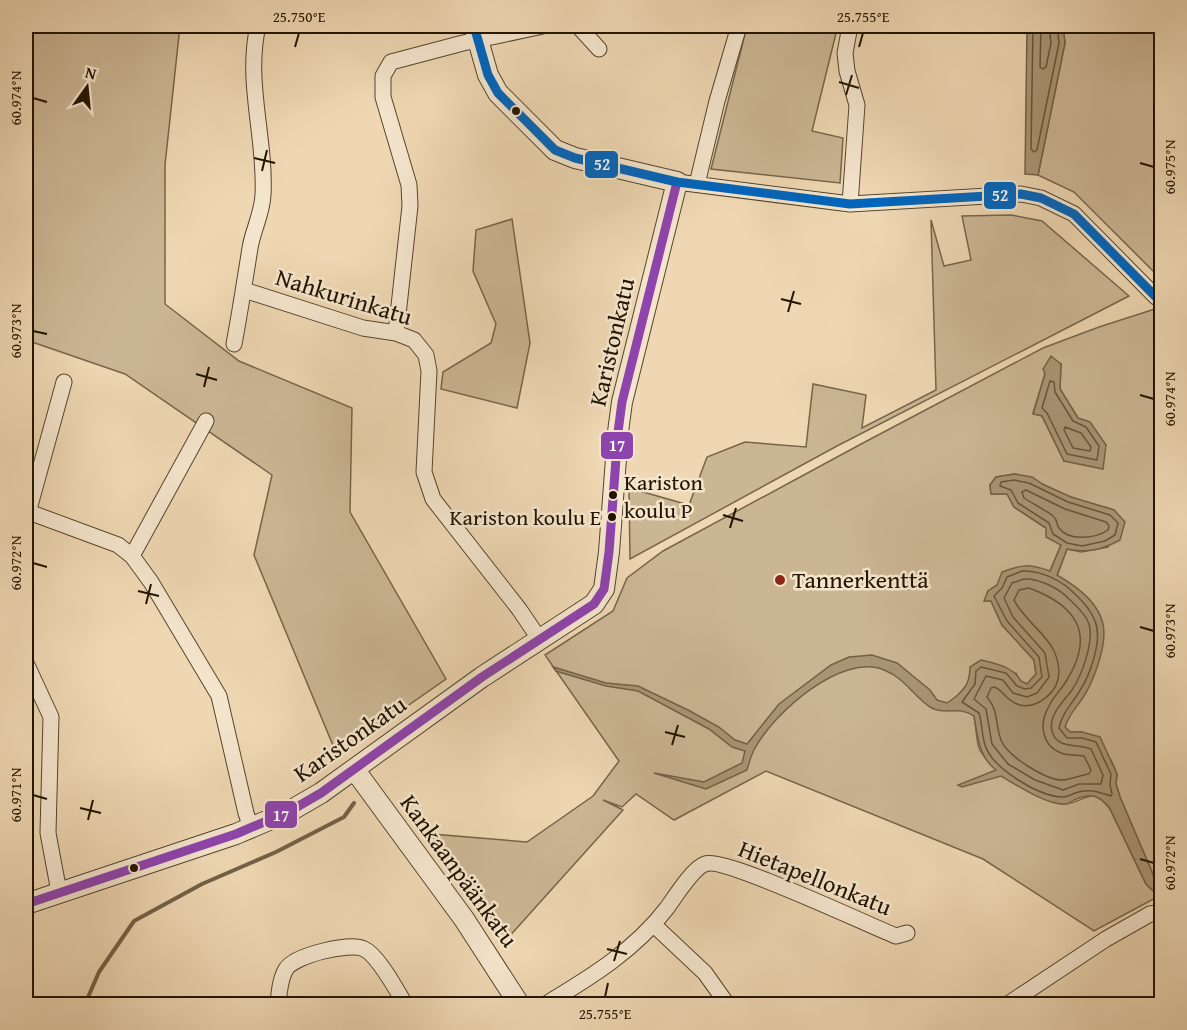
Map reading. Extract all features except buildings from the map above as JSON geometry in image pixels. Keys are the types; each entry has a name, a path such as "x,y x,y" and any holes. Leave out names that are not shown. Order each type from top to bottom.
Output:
{"street":[{"path":"234,344 250,246 258,224 263,196 255,77 254,40 258,26"},
{"path":"396,333 410,206 409,185 383,97 382,76 391,62 477,33 543,26"},
{"path":"578,26 599,49"},
{"path":"697,184 717,101 739,26"},
{"path":"850,26 845,53 847,71 857,105 850,204"},
{"path":"477,33 488,75 498,93 555,150 574,158 677,182 850,204 1021,194 1041,198 1074,214 1156,297 1161,296"},
{"name":"Karistonkatu","path":"26,904 252,828 290,811 321,793 482,677 594,604 604,589 622,402 677,182"},
{"name":"Nahkurinkatu","path":"244,290 363,328 396,333 414,340 426,355 429,371 424,472 433,500 519,609 540,640"},
{"path":"64,382 26,514 118,545 132,556 151,582 219,696 246,813 252,828"},
{"path":"132,556 206,422"},
{"path":"26,663 51,717 48,833 59,892"},
{"name":"Kankaanpäänkatu","path":"354,769 464,919 519,1005"},
{"name":"Hietapellonkatu","path":"546,1005 572,998 621,956 654,925 688,880 707,862 718,863 748,873 896,936 907,933"},
{"path":"1008,1005 1107,939 1156,913"},
{"path":"654,925 705,973 728,1005"},
{"path":"278,1005 286,968 294,962 340,947 354,946 366,949 405,1005"}],"shaded area":[{"path":"26,26 180,26 165,165 165,304 239,361 352,408 350,512 446,679 337,755 254,555 272,475 125,374 26,340"},
{"path":"747,26 832,26 837,29 812,131 843,138 840,183 711,169"},
{"path":"1063,26 1161,26 1161,279 1074,192 1038,175 1065,43"},
{"path":"1011,215 1042,221 1129,296 837,446 630,559 629,488 689,505 707,457 745,442 806,447 813,384 866,395 862,428 936,390 931,220 944,266 971,260 962,216"},
{"path":"512,219 530,343 517,408 441,389 443,372 491,343 496,324 473,271 476,230"},
{"path":"1161,307 1161,895 1094,931 983,859 766,771 674,820 636,794 622,807 603,800 623,810 507,939 431,834 527,842 593,796 619,761 545,655 613,611 627,578 663,551 1043,348","holes":["1061,364 1060,389 1078,418 1106,445 1064,461 1042,416 1033,413 1045,374","1015,474 1074,498 1114,510 1108,547 1081,552 1067,549 1057,576 1090,600 1101,620 1103,636 1101,652 1095,667 1065,727 1070,732 1082,732 1111,760 1117,774 1116,784 1120,797 1155,879 1158,895 1146,884 1110,809 1104,802 1094,796 1089,796 1066,804 1056,803 1044,799 1004,775 979,748 974,716 967,711 958,695 970,681 1016,673 1021,682 1027,684 1036,674 1034,660 1002,625 991,601 985,601 988,591 997,585 1050,571 1061,545 1046,528 1014,507 1007,494 991,494 990,485 996,477"]}],"water":[{"path":"1027,26 1063,26 1065,43 1038,175 1025,174"},
{"path":"1051,356 1061,364 1060,389 1078,418 1090,422 1106,445 1103,469 1064,461 1042,416 1033,414 1045,374 1043,369"},
{"path":"1015,474 1032,477 1071,497 1114,510 1125,522 1120,540 1088,551 1067,549 1057,575 1089,599 1099,612 1104,628 1104,638 1096,669 1084,696 1065,727 1070,732 1082,732 1100,737 1117,774 1116,784 1120,797 1155,879 1158,896 1146,884 1110,809 1102,800 1094,796 1085,796 1067,804 1058,803 1032,794 1001,776 962,787 958,785 996,770 982,752 974,716 962,711 935,710 898,678 884,670 867,667 849,670 811,689 793,703 764,734 750,759 747,770 706,789 654,773 704,782 742,763 745,751 732,747 709,729 638,691 606,686 556,671 553,667 606,683 638,686 688,710 719,727 735,740 747,744 779,704 831,665 849,657 872,655 897,663 930,690 937,700 947,703 957,696 967,684 970,667 981,660 1009,669 1027,684 1036,674 1034,660 1002,625 991,601 984,601 988,591 997,585 1002,572 1026,566 1050,571 1061,545 1046,537 1046,528 1014,507 1007,494 991,494 990,485 996,477"}],"waterway":[{"path":"85,1004 99,972 134,921 202,884 276,852 344,817 354,803"},
{"path":"1158,896 1156,887 1162,895"}],"transit line":[{"name":"52","path":"474,26 488,75 498,93 555,150 575,158 677,182 850,204 1021,194 1041,198 1074,214 1156,297 1162,296"},
{"name":"17","path":"26,904 236,834 290,811 321,793 482,677 594,604 604,589 622,402 677,182"}],"place":[{"name":"Kariston koulu P","path":"613,495"},
{"name":"Kariston koulu E","path":"612,517"},
{"name":"Tannerkenttä","path":"780,580"}]}
